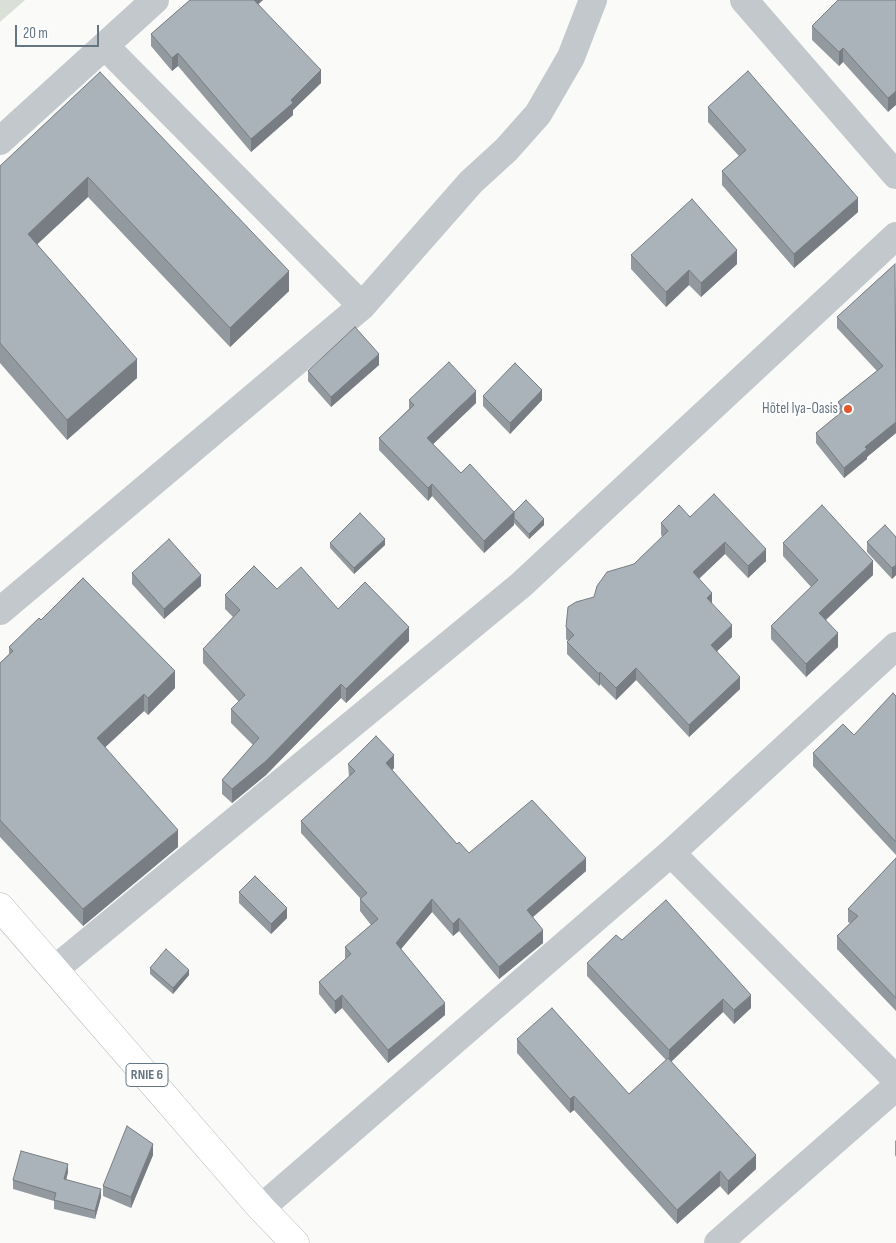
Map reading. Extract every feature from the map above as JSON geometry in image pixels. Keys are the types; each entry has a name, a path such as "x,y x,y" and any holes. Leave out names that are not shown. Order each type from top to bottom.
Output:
{"main road":[{"name":"RNIE 6","path":"0,907 261,1208 295,1243"}],"street":[{"path":"0,141 155,0"},
{"path":"0,611 362,306 471,182 506,150 538,114 572,56 593,0"},
{"path":"744,0 896,175"},
{"path":"105,46 362,306"},
{"path":"55,969 521,585 896,236"},
{"path":"261,1208 671,853 896,646"},
{"path":"671,853 896,1079"},
{"path":"718,1243 896,1088"}],"shaded area":[{"path":"0,0 25,0 0,22"}],"building":[{"path":"190,0 254,0 321,70 291,100 293,103 251,139 178,53 172,58 151,34"},
{"path":"838,0 896,0 896,91 888,98 843,48 839,52 812,26"},
{"path":"748,71 858,198 794,254 722,171 746,150 708,107"},
{"path":"100,72 289,271 230,328 88,177 28,234 137,359 67,420 0,343 0,166"},
{"path":"692,199 737,250 701,283 689,270 666,292 631,255"},
{"path":"895,264 896,422 865,447 867,449 844,468 816,433 844,410 838,402 883,366 837,317"},
{"path":"355,327 379,354 331,397 308,371"},
{"path":"449,362 476,391 427,438 461,473 470,464 514,512 484,541 432,484 428,488 379,438 414,405 409,400"},
{"path":"515,363 542,390 510,423 483,396"},
{"path":"714,494 766,549 748,566 725,542 693,572 712,593 707,598 732,625 711,645 740,677 689,725 636,668 616,688 600,672 599,674 567,642 574,635 566,627 568,607 576,602 594,597 597,586 607,572 634,564 668,531 661,523 679,505 690,517"},
{"path":"526,500 544,519 529,534 514,518 514,512"},
{"path":"822,505 873,561 819,613 838,633 806,664 771,626 818,580 783,543"},
{"path":"360,513 385,539 354,568 330,543"},
{"path":"885,525 896,537 896,565 892,568 867,542"},
{"path":"169,539 201,575 164,609 132,573"},
{"path":"254,566 277,589 301,567 338,609 365,582 409,627 346,689 341,684 266,761 232,789 222,780 259,738 231,709 245,695 203,649 240,610 225,595"},
{"path":"83,578 175,671 148,698 144,694 97,738 178,830 83,909 0,820 0,663 13,651 9,647 39,618 41,620"},
{"path":"893,693 896,696 896,842 813,753 843,724 854,735"},
{"path":"376,736 394,755 386,763 457,844 459,842 469,853 532,800 586,858 527,910 543,930 499,967 459,918 453,924 432,899 396,943 445,1003 388,1050 342,995 335,1001 319,982 351,954 345,947 378,919 360,899 367,893 301,821 355,771 348,764"},
{"path":"896,858 896,998 837,936 858,916 848,909"},
{"path":"255,876 287,908 271,924 239,892"},
{"path":"666,900 751,995 734,1010 723,999 669,1050 587,963 616,935 622,940"},
{"path":"166,949 189,970 173,988 150,968"},
{"path":"552,1008 629,1094 668,1058 756,1155 728,1181 720,1171 677,1210 574,1096 570,1099 517,1039"},
{"path":"127,1126 153,1144 131,1197 103,1186"},
{"path":"21,1151 68,1164 64,1179 101,1189 95,1211 54,1200 56,1193 13,1180"}],"place":[{"name":"Hôtel Iya-Oasis","path":"848,409"}]}
